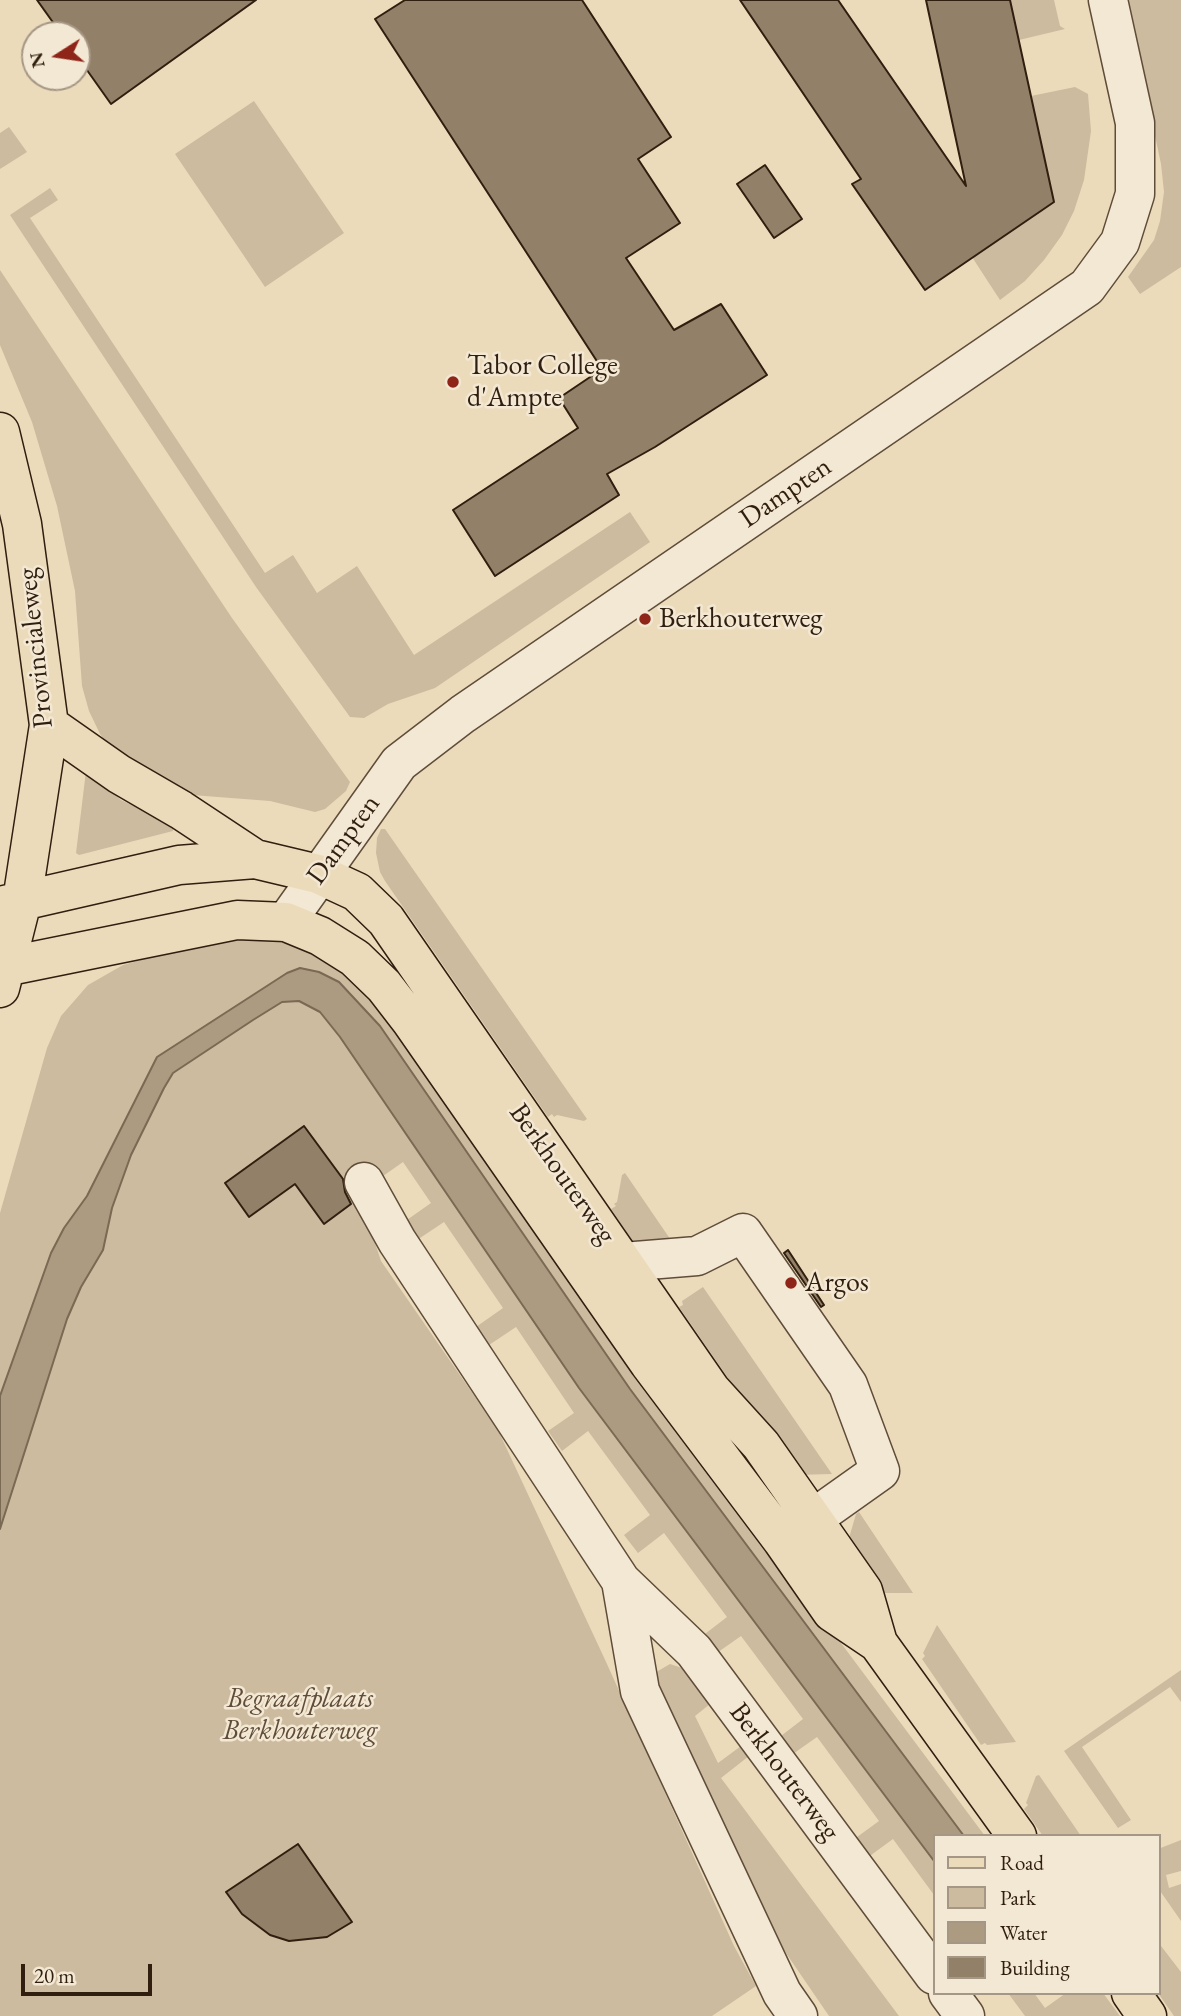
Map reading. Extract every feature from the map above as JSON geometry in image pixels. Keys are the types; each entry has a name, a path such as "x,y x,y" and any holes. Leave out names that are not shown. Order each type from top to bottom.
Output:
{"main road":[{"name":"Provincialeweg","path":"0,432 22,524 49,725 11,904 2,974"},
{"path":"49,725 119,774 181,810 255,859"},
{"name":"Berkhouterweg","path":"11,904 179,865 255,859 318,874 357,892 386,920 711,1390 761,1445 797,1529"},
{"name":"Berkhouterweg","path":"2,974 237,920 286,922 320,936 355,958 384,986 411,1021 649,1363 797,1529 863,1591 878,1643 1016,1834"},
{"path":"1132,1995 1147,2016"}],"street":[{"name":"Dampten","path":"286,922 399,763 463,714 1087,287 1119,242 1135,194 1135,123 1108,0"},
{"name":"Berkhouterweg","path":"364,1182 397,1241 621,1581 694,1651 932,1972"},
{"path":"623,1262 697,1256 743,1233 848,1385 880,1471 797,1529"},
{"name":"Berkhouterweg","path":"621,1581 639,1691 782,1993 798,2016"},
{"path":"949,1995 965,2016"}],"green space":[{"path":"1010,0 1054,0 1060,26 1065,29 1019,40"},
{"path":"1126,0 1181,0 1181,267 1140,294 1128,277 1154,240 1164,192 1161,164"},
{"path":"1075,87 1088,94 1091,131 1084,180 1074,211 1062,235 1044,260 1025,281 1000,300 972,257 1054,202 1031,96"},
{"path":"254,101 344,233 265,287 175,154"},
{"path":"9,127 27,152 0,169 0,133"},
{"path":"50,188 58,200 30,218 265,573 293,555 317,593 357,566 414,655 630,512 650,542 435,688 388,704 364,718 350,717 256,587 10,215"},
{"path":"0,270 232,618 350,782 346,791 325,809 315,812 270,801 192,795 113,752 100,734 89,711 82,686 75,591 57,506 32,422 0,345"},
{"path":"86,771 121,800 173,825 173,831 79,855 76,853"},
{"path":"381,829 385,829 587,1119 584,1121 557,1115 554,1117 552,1114 548,1117 385,881 376,853"},
{"path":"220,938 292,941 361,981 638,1371 984,1834 963,1834 630,1389 380,1026 339,982 319,972 300,968 157,1057 87,1196 64,1228 51,1253 0,1396 0,1213 47,1048 61,1016 88,985 123,965"},
{"name":"Begraafplaats Berkhouterweg","path":"299,1001 320,1012 340,1037 579,1388 932,1858 932,1892 893,1839 867,1858 853,1840 879,1821 817,1737 790,1756 777,1739 803,1719 741,1636 714,1655 701,1637 727,1617 664,1533 638,1553 624,1535 650,1515 588,1431 562,1451 548,1431 574,1413 516,1327 489,1345 476,1327 503,1308 444,1222 417,1240 404,1222 431,1203 403,1162 376,1181 361,1206 356,1209 375,1238 381,1261 498,1430 734,1946 756,1986 712,2016 0,2016 0,1529 67,1319 81,1287 103,1250 111,1208 131,1155 164,1088 173,1074 282,1002"},
{"path":"625,1173 677,1249 639,1250 611,1209 616,1206 614,1204 617,1202 622,1175"},
{"path":"703,1287 832,1474 795,1475 679,1307 683,1305 682,1301"},
{"path":"859,1512 913,1593 882,1593 849,1538"},
{"path":"937,1625 1016,1742 981,1745 922,1659"},
{"path":"670,1664 682,1668 710,1704 695,1716 718,1763 741,1746 749,1756 721,1778 899,2016 829,2016 777,1940 660,1687 657,1687 655,1676"},
{"path":"1181,1670 1181,1702 1170,1687 1082,1747 1131,1820 1118,1828 1064,1751"},
{"path":"1039,1775 1080,1834 1042,1834 1024,1809 1028,1805 1026,1803 1036,1776"},
{"path":"1181,1840 1181,1871 1166,1875 1169,1888 1181,1884 1181,1921 1160,1891 1160,1848"},
{"path":"1160,1945 1181,1972 1181,2016 1174,2016 1159,1995"},
{"path":"1009,1995 1035,1995 1045,2008 1063,1995 1104,1995 1120,2016 1025,2016"}],"water":[{"path":"300,968 319,972 339,982 380,1026 630,1389 963,1834 932,1834 932,1858 579,1388 340,1037 320,1012 299,1001 282,1002 253,1020 173,1073 164,1088 131,1155 112,1208 103,1250 81,1287 67,1319 0,1529 0,1396 51,1253 64,1228 87,1196 157,1057 287,973"}],"building":[{"path":"37,0 256,0 111,104 91,76 91,21 52,21"},
{"path":"405,0 582,0 671,137 638,159 680,223 626,258 674,330 721,304 767,375 655,447 607,474 619,495 495,576 453,510 578,428 559,398 602,369 375,19"},
{"path":"740,0 838,0 966,186 926,0 1010,0 1054,202 925,290 852,184 861,179"},
{"path":"765,165 802,219 774,238 737,184"},
{"path":"304,1126 343,1179 351,1204 324,1224 295,1184 249,1217 225,1183"},
{"path":"788,1250 824,1305 821,1307 784,1253"},
{"path":"298,1844 352,1922 327,1937 289,1941 270,1935 242,1914 226,1892"}],"place":[{"name":"Tabor College d'Ampte","path":"453,382"},
{"name":"Berkhouterweg","path":"645,619"},
{"name":"Argos","path":"791,1283"}]}
